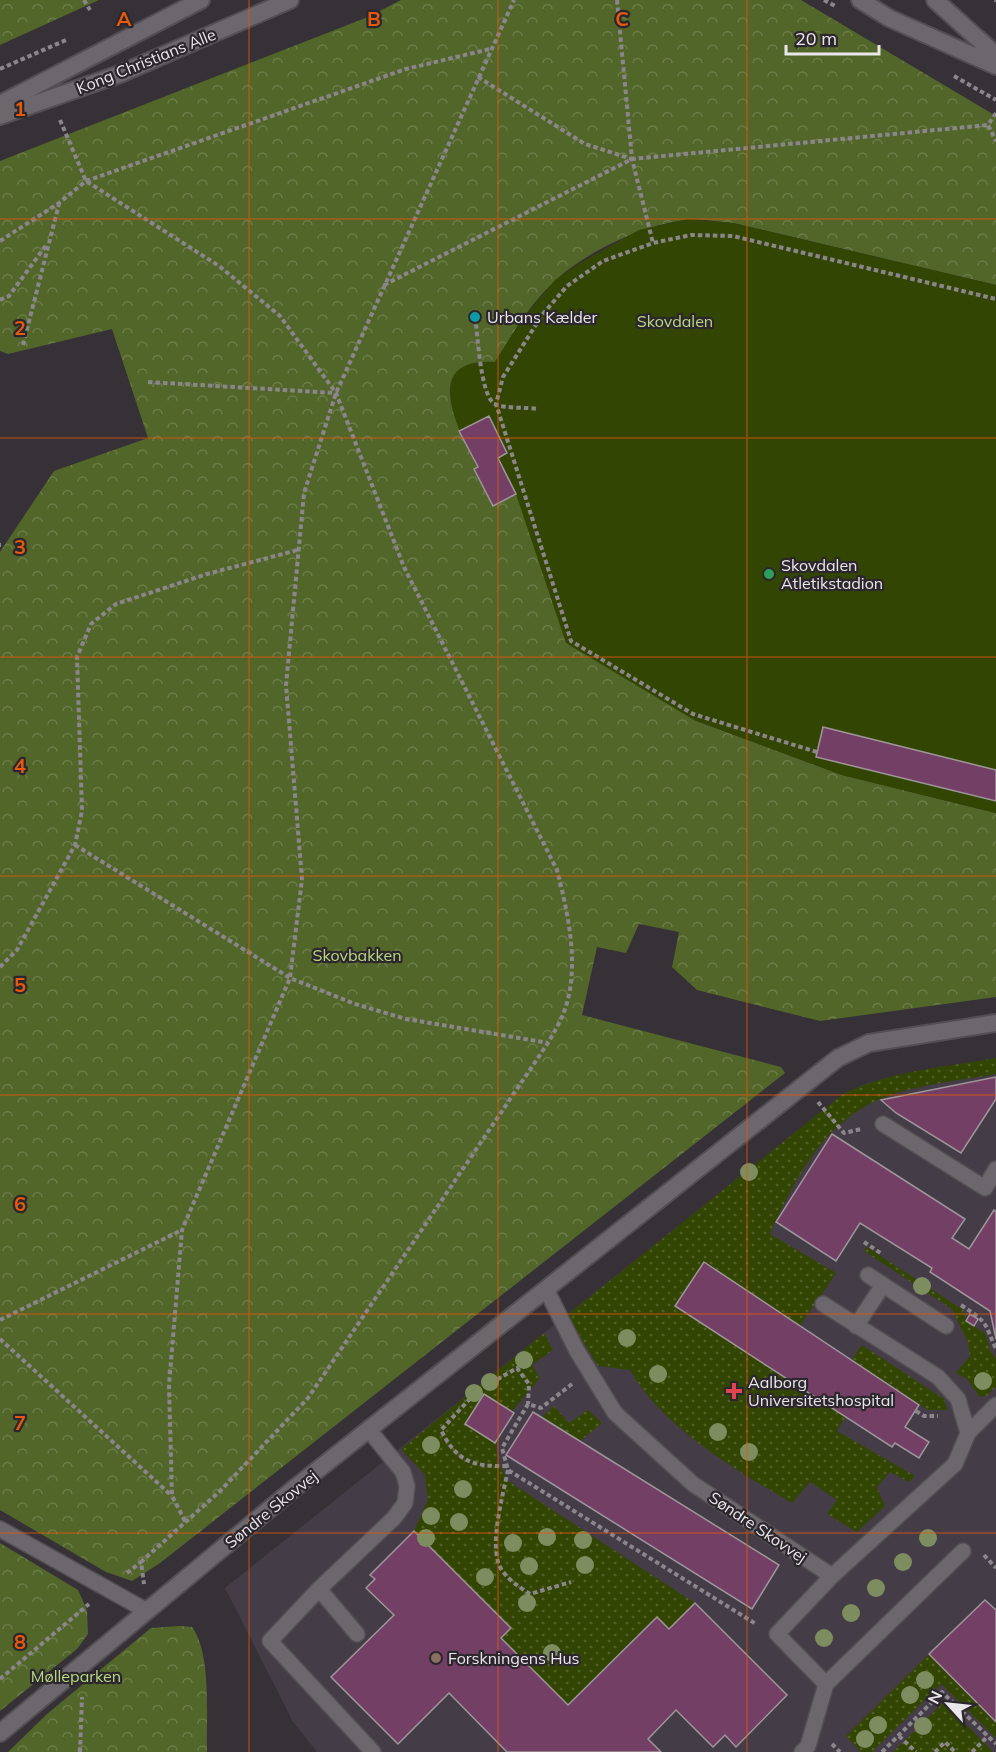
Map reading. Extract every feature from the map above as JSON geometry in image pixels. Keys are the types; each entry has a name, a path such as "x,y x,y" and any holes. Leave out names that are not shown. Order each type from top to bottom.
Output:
{"street":[{"name":"Kong Christians Alle","path":"0,104 201,0"},
{"name":"Kong Christians Alle","path":"0,116 120,74 290,0"},
{"path":"860,0 889,18 996,66"},
{"path":"935,0 996,55"},
{"name":"Søndre Skovvej","path":"0,1733 369,1430 838,1058 869,1043 996,1023"}],"lane":[{"path":"883,1124 985,1188 996,1169"},
{"path":"868,1275 946,1326"},
{"path":"856,1326 883,1286"},
{"name":"Søndre Skovvej","path":"546,1289 589,1371 615,1413 693,1484 832,1576"},
{"path":"822,1304 938,1377 958,1399 968,1433"},
{"path":"826,1684 777,1634 832,1576 955,1464 968,1433 996,1405"},
{"path":"369,1430 403,1472 407,1486 405,1503 394,1518 319,1589 270,1641 373,1752"},
{"path":"0,1529 147,1611"},
{"path":"802,1752 808,1746 826,1684 963,1551"},
{"path":"319,1589 357,1634"}],"path":[{"path":"84,0 90,10"},
{"path":"172,1496 169,1385 182,1230 290,978 302,879 286,685 304,493 336,393 514,0"},
{"path":"617,0 632,159 653,243"},
{"path":"0,241 59,203 86,181 406,69 491,49"},
{"path":"478,76 585,144 632,159"},
{"path":"988,125 996,113"},
{"path":"60,120 86,181 219,266 280,316 336,393 404,567 557,870 567,911 571,968 566,1008 548,1043 308,1398 220,1491 141,1562 147,1611"},
{"path":"384,285 632,159 988,125"},
{"path":"988,125 996,141"},
{"path":"23,345 59,203"},
{"path":"496,404 503,377 542,315 567,286 603,261 653,243 691,235 732,236 996,299"},
{"path":"0,300 9,296 50,241"},
{"path":"476,317 482,373 489,398 496,404 571,641 693,714 817,752"},
{"path":"148,382 336,393"},
{"path":"496,404 538,409"},
{"path":"0,967 17,950 75,845 82,811 77,657 91,624 116,604 207,574 298,550"},
{"path":"75,845 290,978 355,1004 406,1019 548,1043"},
{"path":"804,1085 844,1133"},
{"path":"0,1320 182,1230"},
{"path":"0,1339 172,1496 185,1521"},
{"path":"571,1582 530,1594 514,1584 500,1566 499,1512 507,1468 502,1448 528,1404 529,1384 517,1368 477,1391 441,1430 449,1446 465,1461 507,1468 695,1588 780,1638"},
{"path":"528,1404 541,1408 589,1371"},
{"path":"0,1679 81,1610"},
{"path":"80,1752 83,1663"},
{"path":"882,1752 942,1692 996,1744"},
{"path":"899,1736 916,1752"},
{"path":"972,1752 988,1736"},
{"path":"935,1752 945,1742 955,1752"}],"shaded area":[{"name":"Aalborg Universitetshospital","path":"996,1058 996,1752 317,1752 293,1722 225,1588 843,1094 882,1079"}],"green space":[{"path":"0,0 99,0 0,45"},
{"name":"Skovbakken","path":"401,0 801,0 996,116 996,285 733,223 687,220 635,233 599,250 568,270 546,290 522,319 495,362 694,720 842,775 996,813 996,997 820,1021 697,990 672,967 679,932 639,924 626,953 597,947 582,1015 781,1067 785,1073 160,1563 132,1581 106,1572 0,1510 0,552 54,471 148,438 112,329 8,354 0,351 0,161 368,17"},
{"name":"Skovdalen Atletikstadion","path":"688,219 733,223 996,285 996,813 842,775 694,720 566,643 516,494 493,506 474,469 477,467 454,416 450,398 451,383 457,371 472,364 495,362 522,319 555,280 580,263 639,230"},
{"path":"996,1058 996,1074 921,1087 873,1102 852,1115 818,1148 792,1189 770,1234 836,1273 800,1326 704,1263 675,1306 846,1416 837,1431 915,1476 909,1482 890,1472 877,1487 885,1506 857,1532 827,1514 837,1500 810,1482 792,1503 725,1462 681,1429 661,1411 630,1370 598,1366 567,1315 843,1094 898,1075"},
{"path":"867,1247 963,1310 966,1321 985,1333 991,1352 996,1359 996,1386 987,1396 980,1397 966,1378 956,1373 970,1356 968,1342 952,1309 864,1251"},
{"path":"544,1333 553,1350 532,1365 540,1378 512,1411 514,1413 495,1442 498,1461 508,1481 695,1603 669,1629 656,1617 568,1705 501,1638 511,1628 414,1531 428,1500 425,1475 401,1449"},
{"path":"862,1345 944,1399 947,1410 928,1410 852,1360"},
{"path":"554,1406 569,1423 588,1410 602,1423 580,1441 542,1417"},
{"path":"0,1543 78,1590 87,1610 88,1634 77,1649 0,1711"},
{"path":"192,1627 203,1653 207,1687 207,1752 8,1752 47,1714 151,1628"},
{"path":"929,1654 996,1722 996,1738 941,1684 872,1752 861,1752 846,1736"},
{"path":"944,1702 993,1752 893,1752"}],"building":[{"path":"489,416 507,453 498,458 516,494 493,506 474,469 478,467 459,431"},
{"path":"823,727 996,770 996,801 816,757"},
{"path":"996,1077 996,1099 961,1153 896,1113 881,1100"},
{"path":"832,1134 965,1219 952,1238 969,1249 994,1210 996,1212 996,1339 990,1311 930,1272 932,1268 860,1223 836,1261 776,1222"},
{"path":"704,1262 919,1405 905,1427 929,1442 919,1458 895,1443 892,1447 675,1306"},
{"path":"970,1314 978,1319 974,1326 966,1321"},
{"path":"484,1394 514,1413 495,1443 465,1424"},
{"path":"533,1412 779,1565 752,1609 506,1455"},
{"name":"Forskningens Hus","path":"414,1531 511,1628 501,1638 568,1705 657,1617 669,1629 695,1603 787,1695 736,1747 725,1735 713,1747 676,1710 648,1739 661,1752 507,1752 449,1693 398,1744 331,1677 394,1615 366,1588 375,1579 370,1575"},
{"path":"985,1600 996,1610 996,1722 929,1654"}],"place":[{"name":"Urbans Kælder","path":"475,317"},
{"name":"Skovdalen Atletikstadion","path":"769,574"},
{"name":"Aalborg Universitetshospital","path":"734,1391"},
{"name":"Forskningens Hus","path":"436,1658"}],"park label":[{"name":"Skovdalen","path":"675,321"},
{"name":"Mølleparken","path":"76,1676"}]}
